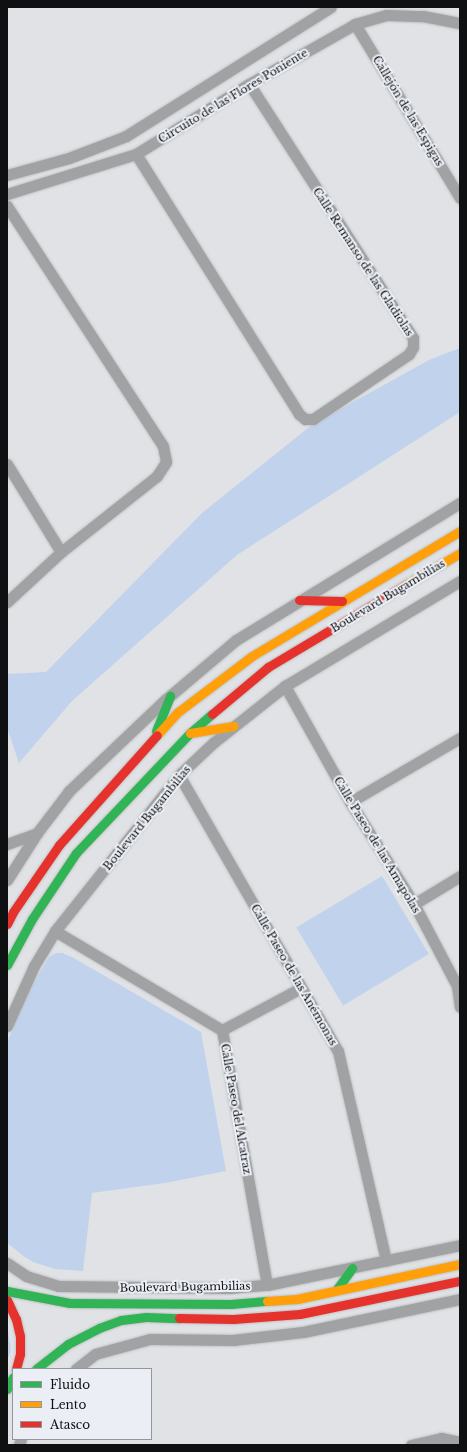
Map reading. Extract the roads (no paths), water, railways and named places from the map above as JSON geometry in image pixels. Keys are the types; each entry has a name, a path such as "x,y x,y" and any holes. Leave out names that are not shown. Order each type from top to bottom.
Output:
{"street":[{"name":"Circuito de las Flores Poniente","path":"7,175 69,158 126,136 331,7"},
{"name":"Circuito de las Flores Poniente","path":"7,194 136,154 249,84 355,24 387,15 420,12 460,23"},
{"name":"Callejón de las Espigas","path":"355,24 460,198"},
{"name":"Calle Remanso de las Gladiolas","path":"136,154 299,414 305,419 313,419 409,354 413,347 413,338 249,84"},
{"path":"7,206 163,446 166,462 157,476 61,552 7,602"},
{"path":"7,464 61,552"},
{"path":"7,880 37,833 69,790 170,696 236,640 299,600 460,503"},
{"name":"Boulevard Bugambilias","path":"7,924 13,912 58,845 178,712 252,656 460,531"},
{"name":"Boulevard Bugambilias","path":"7,964 32,920 76,853 190,733 268,667 460,553"},
{"name":"Boulevard Bugambilias","path":"7,1026 34,966 56,931 179,775 233,726 285,686 460,581"},
{"path":"299,600 342,601"},
{"name":"Calle Paseo de las Amapolas","path":"285,686 350,802 414,904 457,986 460,1008"},
{"path":"152,741 170,696"},
{"path":"190,733 233,726"},
{"path":"350,802 460,738"},
{"name":"Calle Paseo de las Anémonas","path":"179,775 338,1051 386,1260"},
{"path":"7,844 37,833"},
{"path":"414,904 460,876"},
{"name":"Calle Paseo del Alcatraz","path":"56,931 222,1030 267,1285"},
{"path":"222,1030 301,988"},
{"name":"Boulevard Bugambilias","path":"7,1263 26,1276 58,1286 229,1288 267,1285 460,1245"},
{"name":"Boulevard Bugambilias","path":"7,1291 70,1303 231,1304 297,1299 337,1289 460,1264"},
{"path":"337,1289 352,1268"},
{"path":"37,1368 68,1344 99,1328 122,1320 146,1318 233,1319 300,1314 460,1281"},
{"path":"77,1368 95,1354 150,1339 233,1340 303,1332 460,1299"},
{"path":"7,1300 16,1319 20,1336 20,1354 16,1368"},
{"path":"411,1445 441,1438 460,1442"}]}
